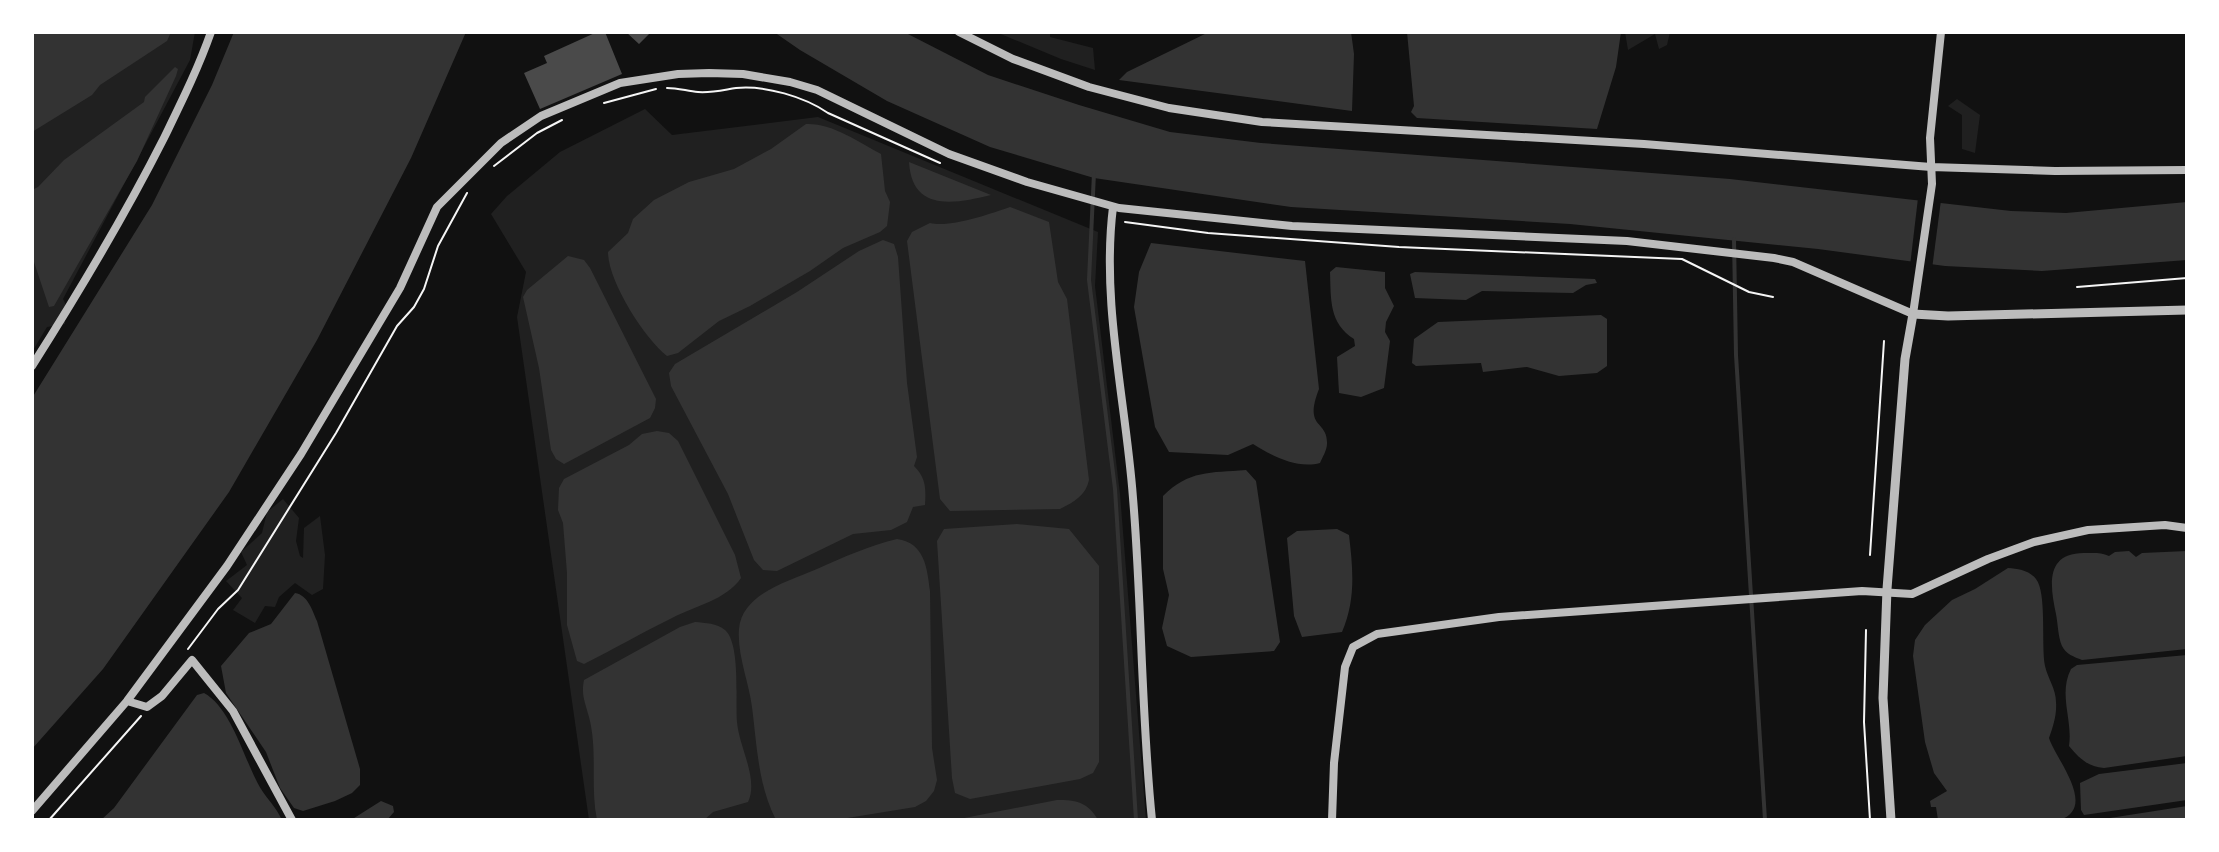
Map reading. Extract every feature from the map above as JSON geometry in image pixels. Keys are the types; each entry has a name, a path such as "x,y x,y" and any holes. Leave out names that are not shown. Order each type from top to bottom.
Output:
{"street":[{"path":"32,366 98,261 142,181 198,69 211,32"},
{"path":"959,32 1013,59 1089,87 1169,108 1262,122 1644,144 1931,167 2055,171 2187,170"},
{"path":"1891,820 1883,698 1887,594 1905,359 1918,296 1932,184 1930,138 1941,32"},
{"path":"32,811 127,701 227,566 301,454 400,288 437,207 501,143 541,116 597,91 643,78 678,74 754,76 817,90 949,154 1027,182 1113,207 1292,226 1627,241 1734,254 1793,262 1913,314 1963,316 2187,310"},
{"path":"1113,207 1110,231 1113,304 1134,499 1152,820"},
{"path":"1332,820 1334,763 1345,667 1353,647 1377,634 1499,617 1862,591 1912,594 2034,542 2088,530 2165,525 2187,528"},
{"path":"127,701 147,707 162,696 192,660 233,711 292,820"}],"path":[{"path":"601,103 666,88 695,92 761,89 816,105 945,165"},
{"path":"488,171 528,140 565,118"},
{"path":"185,653 218,609 238,590 336,433 397,326 414,307 424,289 438,246 466,194"},
{"path":"1115,221 1208,233 1399,247 1682,259 1754,293 1773,297"},
{"path":"2077,287 2187,278"},
{"path":"1870,555 1884,341"},
{"path":"1866,630 1864,722 1870,820"},
{"path":"49,820 147,707"}],"shaded area":[{"path":"32,32 195,32 190,60 63,299 65,324 47,327 32,352"},
{"path":"32,32 171,32 167,41 100,85 92,95 32,132"},
{"path":"234,32 466,32 411,158 317,340 229,492 103,669 32,749 32,398 152,205 212,85"},
{"path":"774,32 904,32 988,75 1079,105 1170,132 1261,143 1730,179 2011,211 2066,213 2187,202 2187,260 2042,271 1945,266 1818,249 1570,224 1291,207 1094,178 990,147 887,101"},
{"path":"996,32 1050,32 1050,37 1093,48 1095,70 1061,59"},
{"path":"1209,32 1351,32 1354,54 1352,111 1119,80 1127,72"},
{"path":"1407,32 1621,32 1616,67 1597,129 1417,118 1411,112 1414,106"},
{"path":"1625,32 1670,32 1667,45 1659,49 1655,34 1628,50"},
{"path":"175,67 178,69 176,76 137,161 54,306 49,307 32,256 32,190 64,160 144,102 145,97"},
{"path":"1957,99 1980,115 1975,153 1962,149 1962,115 1948,106"},
{"path":"645,109 672,135 818,117 1098,232 1095,286 1120,494 1146,820 589,820 517,317 526,272 491,214 507,196 560,152"},
{"path":"806,124 835,130 881,154 885,191 890,202 887,226 843,248 810,271 719,321 678,353 667,356 648,336 629,308 614,278 608,252 628,233 633,219 654,200 689,182 734,169 771,149"},
{"path":"909,162 991,195 950,202 927,197 918,190"},
{"path":"1010,207 1049,222 1058,282 1067,299 1089,480 1079,498 1060,509 950,511 940,499 907,241 912,232 930,223 959,222"},
{"path":"883,240 894,244 898,257 907,383 917,457 914,466 924,484 925,505 913,507 907,522 891,530 853,534 777,571 763,570 754,560 728,494 671,386 669,373 675,364 797,292 859,251"},
{"path":"1151,243 1305,261 1319,389 1314,411 1327,444 1320,463 1294,463 1253,444 1228,455 1169,452 1155,427 1134,307 1139,272"},
{"path":"568,256 584,260 590,268 656,399 650,418 564,464 556,459 551,450 539,368 523,297 527,290"},
{"path":"1336,267 1385,272 1385,288 1394,306 1386,322 1385,332 1390,341 1384,388 1361,397 1339,393 1337,357 1355,346 1354,339 1340,326 1333,310 1330,272"},
{"path":"1410,274 1595,279 1597,283 1573,293 1482,291 1466,300 1415,298"},
{"path":"1601,315 1607,319 1607,366 1597,373 1559,376 1527,367 1483,372 1481,363 1416,366 1412,363 1414,339 1438,322"},
{"path":"657,431 669,433 678,441 735,555 741,578 719,597 661,623 584,664 577,661 567,625 567,573 563,523 558,510 559,488 564,479 629,445 642,434"},
{"path":"1246,470 1256,481 1280,642 1274,651 1191,657 1167,646 1162,628 1169,595 1163,569 1163,496 1191,477"},
{"path":"283,499 299,518 296,541 303,558 304,528 320,516 325,555 323,589 312,595 295,583 279,597 275,607 265,606 255,623 233,610 242,598 226,581 247,565 241,552 262,533 267,512"},
{"path":"1017,524 1069,529 1099,566 1099,762 1093,773 1080,779 970,799 955,793 952,778 937,541 944,529"},
{"path":"1337,529 1349,535 1350,608 1342,632 1302,637 1294,616 1287,538 1297,531"},
{"path":"897,539 906,541 919,551 929,582 932,748 937,780 934,791 926,801 915,807 835,820 776,820 765,793 759,765 740,649 742,617 758,597 769,590 856,552"},
{"path":"2129,551 2136,557 2142,553 2187,551 2187,649 2082,660 2073,656 2064,649 2059,635 2052,593 2056,565 2071,554 2109,556 2115,552"},
{"path":"2008,568 2030,574 2039,586 2043,607 2045,666 2056,702 2049,738 2071,782 2075,805 2071,814 2060,820 1938,820 1936,807 1931,807 1930,801 1947,791 1934,773 1925,742 1913,656 1915,640 1925,625 1952,600"},
{"path":"295,593 306,600 317,621 360,769 360,785 352,793 303,811 294,808 280,788 266,752 226,693 221,666 249,633 271,624"},
{"path":"695,622 722,628 730,637 733,647 738,732 751,783 748,802 713,812 704,820 597,820 592,730 583,694 584,680 680,627"},
{"path":"2187,655 2187,756 2104,768 2084,761 2069,746 2066,688 2071,669 2077,665"},
{"path":"204,693 214,700 230,723 255,778 282,820 101,820 114,808 197,695"},
{"path":"2187,763 2187,800 2084,815 2081,810 2080,783 2099,774"},
{"path":"1057,800 1081,803 1098,820 954,820"},
{"path":"381,801 393,806 394,812 387,820 351,820"},
{"path":"2187,806 2187,820 2097,820"}],"pier":[{"path":"1918,198 1941,200 1932,269 1910,266"}],"building":[{"path":"597,32 605,32 622,74 540,109 524,73 547,63 544,56"},
{"path":"626,32 651,32 639,44"}],"waterway":[{"path":"1094,173 1089,280 1115,489 1136,820"},
{"path":"1734,239 1736,355 1765,820"}]}
